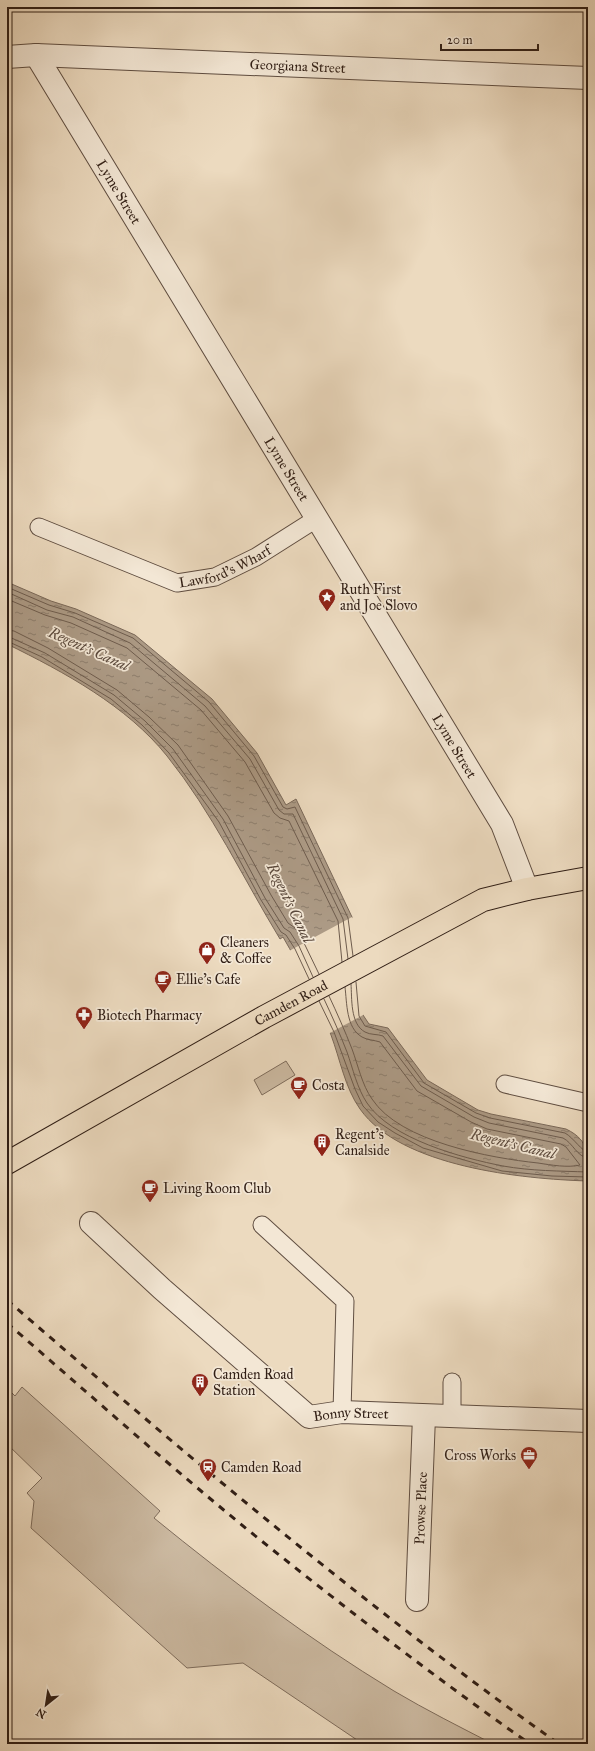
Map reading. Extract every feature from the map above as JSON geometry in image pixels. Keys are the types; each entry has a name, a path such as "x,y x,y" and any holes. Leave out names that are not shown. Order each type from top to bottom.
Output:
{"highway":[{"name":"Camden Road","path":"7,1163 264,1017 483,900 527,889 588,878"}],"street":[{"name":"Georgiana Street","path":"7,57 36,55 588,78"},
{"name":"Lyme Street","path":"36,55 502,824 527,889"},
{"name":"Bonny Street","path":"91,1223 162,1289 310,1417 342,1412 588,1421"},
{"name":"Prowse Place","path":"417,1600 424,1416"}],"lane":[{"name":"Lawford's Wharf","path":"39,527 177,583 215,577 256,557 316,519"},
{"path":"505,1084 588,1103"},
{"path":"262,1226 345,1301 342,1412"},
{"path":"452,1382 452,1417"}],"shaded area":[{"path":"286,1061 295,1075 262,1095 254,1080"},
{"path":"22,1387 160,1511 154,1518 241,1587 301,1630 394,1691 493,1744 363,1744 243,1663 187,1668 31,1528 34,1501 27,1493 42,1478 7,1444 7,1388 15,1396"}],"water":[{"name":"Regent's Canal","path":"7,582 51,601 76,609 135,635 212,699 257,753 286,805 296,799 352,917 363,1015 369,1024 388,1028 427,1080 478,1110 566,1129 574,1134 584,1144 586,1150 588,1157 588,1181 530,1177 498,1173 465,1166 433,1157 404,1144 379,1129 360,1109 350,1092 326,1023 309,985 290,949 283,937 280,939 213,822 183,777 151,738 114,706 50,666 7,644"}],"pier":[{"path":"352,917 355,921 365,1014 328,1034 289,951"}],"railway":[{"path":"7,1300 142,1416 278,1529 416,1639 559,1744"},
{"path":"7,1323 217,1505 248,1530 387,1639 530,1744"}],"place":[{"name":"Ruth First and Joe Slovo","path":"327,612"},
{"name":"Cleaners & Coffee","path":"207,965"},
{"name":"Ellie's Cafe","path":"163,994"},
{"name":"Biotech Pharmacy","path":"84,1030"},
{"name":"Costa","path":"299,1100"},
{"name":"Regent's Canalside","path":"322,1157"},
{"name":"Living Room Club","path":"150,1203"},
{"name":"Camden Road Station","path":"200,1397"},
{"name":"Cross Works","path":"529,1470"},
{"name":"Camden Road","path":"208,1482"}]}
